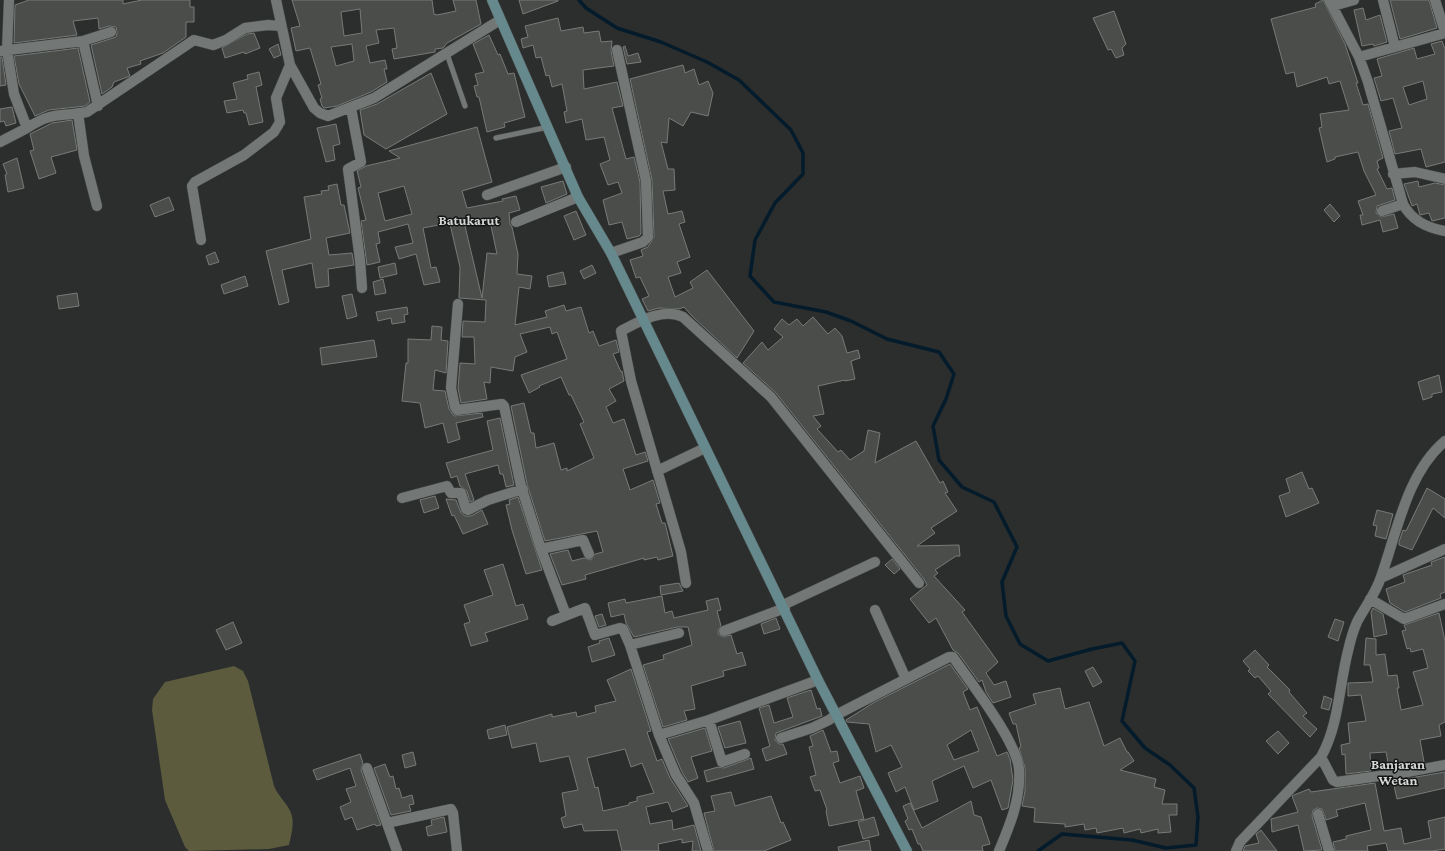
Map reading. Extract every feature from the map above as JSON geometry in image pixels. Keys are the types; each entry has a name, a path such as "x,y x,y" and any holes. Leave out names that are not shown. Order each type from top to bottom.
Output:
{"street":[{"path":"9,0 4,51 14,94 27,128"},
{"path":"492,0 578,196 610,253 784,606 818,680 908,851"},
{"path":"1354,0 1331,3 1359,57 1368,82 1402,204 1415,220 1430,229 1445,231"},
{"path":"1383,0 1395,47"},
{"path":"1359,57 1445,32 1435,0"},
{"path":"274,1 290,65 316,111 328,116 374,98 500,20"},
{"path":"0,142 42,119 87,112 194,40 213,45 245,28 268,25 281,26"},
{"path":"4,51 83,41 111,32"},
{"path":"83,41 98,106"},
{"path":"610,253 644,242 648,237 646,181 617,50"},
{"path":"202,240 192,186 195,182 244,155 274,132 280,120 276,98 290,65"},
{"path":"351,108 361,162 348,169 360,260 362,288"},
{"path":"78,113 84,156 97,206"},
{"path":"487,195 566,167"},
{"path":"1393,174 1415,172 1445,179"},
{"path":"516,222 578,196"},
{"path":"1382,211 1402,204"},
{"path":"458,304 451,388 455,407 457,410 503,404 522,490 541,549 566,615"},
{"path":"686,583 681,552 631,380 621,331 642,320 672,314 683,317 771,397 919,583"},
{"path":"1236,851 1240,842 1321,757 1333,729 1348,651 1356,624 1381,578 1397,527 1418,474 1438,446 1445,441"},
{"path":"657,471 705,448"},
{"path":"402,498 447,486 452,493 461,493 468,510 488,500 522,490"},
{"path":"541,549 583,540 589,554"},
{"path":"1381,578 1445,549"},
{"path":"724,631 784,606 875,562"},
{"path":"1370,599 1404,619 1445,604"},
{"path":"552,621 585,608 595,635 622,628 630,646 659,735 676,775 694,803 708,851"},
{"path":"875,610 906,679"},
{"path":"630,646 679,633"},
{"path":"781,738 812,728 949,657 952,657 997,720 1012,748 1019,769 1017,800 1014,814 998,851"},
{"path":"659,735 709,720 818,680"},
{"path":"709,720 722,762 745,754"},
{"path":"1321,757 1333,780 1337,782 1445,765"},
{"path":"367,768 397,851"},
{"path":"387,823 451,809 453,813 457,851"},
{"path":"1318,814 1329,851"}],"lane":[{"path":"447,54 465,106"},
{"path":"496,138 548,127"}],"shaded area":[{"path":"234,666 243,671 248,681 274,786 291,813 293,825 292,833 289,845 269,849 189,851 185,847 165,800 152,710 153,699 165,682"}],"building":[{"path":"29,0 123,0 123,4 142,0 190,0 190,7 194,7 194,22 186,22 186,37 163,53 140,61 141,64 127,68 130,76 114,82 112,87 102,94 91,45 116,37 116,27 109,26 99,29 98,18 73,21 77,35 14,43 15,5"},
{"path":"292,0 432,0 434,14 437,15 456,11 453,0 476,0 481,24 447,43 443,48 435,49 435,52 394,59 392,49 397,48 394,28 376,30 379,43 366,46 370,63 385,60 387,69 384,69 387,82 371,92 337,106 324,108 320,99 322,98 318,85 321,84 310,48 296,51 291,28 300,26","holes":["360,9 362,33 344,36 341,12","352,44 354,61 336,66 331,47"]},
{"path":"519,0 558,0 558,1 523,14"},
{"path":"1323,0 1345,44 1358,83 1356,83 1363,105 1368,104 1383,158 1377,161 1379,168 1377,169 1387,189 1392,188 1395,200 1377,206 1376,213 1381,217 1394,214 1398,228 1383,232 1380,220 1362,225 1360,215 1363,215 1358,201 1376,195 1364,171 1358,152 1335,157 1335,159 1327,162 1319,128 1322,127 1320,114 1349,110 1340,81 1329,84 1327,77 1297,87 1294,72 1286,74 1271,19 1316,7 1315,4"},
{"path":"1390,0 1429,0 1437,28 1400,39"},
{"path":"1363,8 1366,20 1380,15 1387,42 1374,46 1373,44 1362,46 1354,10"},
{"path":"1114,11 1126,44 1122,48 1124,55 1116,58 1111,49 1108,50 1093,18"},
{"path":"558,18 561,31 583,27 584,33 599,31 601,42 612,41 611,51 614,66 583,70 584,89 617,82 623,106 612,108 626,159 634,157 640,182 641,234 639,236 627,239 622,222 609,225 603,200 622,193 618,182 608,185 600,164 610,160 604,137 586,140 582,119 566,123 564,112 567,111 562,84 552,87 549,75 546,76 541,57 536,58 533,45 523,48 521,39 528,37 525,26"},
{"path":"254,33 260,48 245,54 244,52 225,58 222,48 247,34"},
{"path":"489,35 498,55 500,54 508,74 514,73 525,117 504,123 505,127 487,132 479,97 477,97 474,86 478,85 475,74 484,72 473,44"},
{"path":"1442,41 1445,49 1445,162 1426,167 1421,149 1395,154 1389,131 1402,128 1393,98 1381,101 1374,78 1382,76 1377,59 1414,48 1417,59 1435,54 1431,44","holes":["1423,81 1427,99 1409,105 1403,87"]},
{"path":"278,44 281,55 274,58 269,49"},
{"path":"625,46 628,56 638,53 641,62 627,64 623,47"},
{"path":"78,48 90,102 85,106 49,110 35,116 19,84 14,56"},
{"path":"0,57 2,57 6,85 0,86"},
{"path":"683,65 685,73 694,69 699,85 708,81 713,93 708,116 691,112 683,126 669,118 667,143 661,142 668,169 674,169 675,190 663,191 668,214 682,211 685,222 679,224 690,257 677,262 681,273 668,277 675,297 693,288 690,282 707,270 754,331 737,358 684,307 679,309 659,308 648,311 642,299 649,296 640,277 636,278 630,260 643,256 641,250 648,247 654,237 652,180 630,79"},
{"path":"259,72 262,85 256,87 263,122 249,125 246,113 244,113 243,110 227,113 224,101 237,99 233,83 248,79 247,75"},
{"path":"431,73 447,114 386,149 364,135 360,110 377,104"},
{"path":"12,107 16,123 6,126 4,121 0,122 0,109"},
{"path":"72,120 77,150 51,157 56,173 39,179 30,151 34,150 30,134 52,123"},
{"path":"336,124 340,144 333,146 335,160 326,162 317,128"},
{"path":"477,127 492,182 462,191 467,208 503,201 502,199 516,196 520,210 509,213 510,224 518,254 517,274 532,276 530,289 519,287 515,325 547,317 545,311 564,305 566,311 581,307 589,333 593,331 599,346 616,340 619,352 613,354 621,372 622,371 624,381 609,389 616,401 606,407 613,423 624,419 636,455 645,452 648,461 623,469 630,490 653,480 660,503 656,504 662,523 665,523 673,556 658,560 657,557 644,560 644,558 585,575 586,579 562,585 550,554 568,550 572,561 584,558 591,560 595,554 603,552 597,531 545,541 527,484 511,406 524,403 531,433 534,433 536,448 554,443 561,470 567,468 567,471 594,458 580,424 584,422 561,377 539,386 540,387 529,393 521,375 567,359 557,332 552,334 550,327 520,334 527,352 515,357 513,371 491,367 490,383 484,382 487,399 461,403 458,388 460,363 475,364 474,337 462,337 463,321 485,322 486,300 459,298 460,267 450,224 423,228 431,268 436,267 440,282 424,285 416,254 399,259 395,247 413,243 408,224 378,232 380,243 376,244 380,262 367,265 361,221 366,220 358,188 361,187 357,171 366,166 400,158 389,151","holes":["404,186 412,214 385,221 378,193","490,221 497,254 487,253 482,298 465,226"]},
{"path":"17,158 24,188 8,192 5,175 7,174 3,164"},
{"path":"563,181 567,194 546,203 541,187"},
{"path":"1418,181 1419,187 1435,183 1445,185 1445,218 1432,221 1429,213 1420,215 1417,204 1412,206 1404,184"},
{"path":"337,184 341,205 344,205 350,233 326,238 329,255 352,253 354,265 328,269 329,286 316,288 312,263 282,270 289,302 279,305 266,251 311,239 304,197 322,194 321,191 329,190 328,186"},
{"path":"169,197 174,210 155,217 150,205"},
{"path":"1330,204 1340,216 1334,222 1324,210"},
{"path":"576,211 586,235 574,240 564,216"},
{"path":"215,252 219,262 209,265 206,256"},
{"path":"395,263 397,274 380,278 378,267"},
{"path":"592,265 596,273 584,279 580,271"},
{"path":"563,272 566,284 549,287 547,276"},
{"path":"245,276 248,286 224,294 221,285"},
{"path":"383,279 386,293 375,295 373,282"},
{"path":"77,293 79,306 59,309 57,296"},
{"path":"352,294 357,316 347,319 342,296"},
{"path":"407,307 408,314 404,315 405,322 392,324 391,318 378,321 376,312"},
{"path":"813,317 828,334 835,328 842,336 847,353 858,350 860,358 851,361 855,379 818,386 824,414 813,416 821,426 817,429 838,452 841,450 850,460 864,451 868,430 880,433 875,463 916,441 940,483 943,481 948,492 945,493 957,511 931,528 935,533 917,546 959,545 960,556 956,556 935,570 938,573 934,576 965,610 962,612 998,662 986,673 994,685 1006,681 1011,697 993,703 986,692 982,680 979,682 958,653 953,650 936,618 929,623 910,599 927,585 924,579 776,393 743,363 762,342 768,350 783,337 774,329 782,319 789,325 797,319 803,326"},
{"path":"432,326 442,327 441,340 448,341 446,373 435,370 433,390 445,391 449,409 454,416 482,413 483,417 456,423 460,439 448,443 443,423 425,428 420,403 402,401 406,363 408,363 408,339 431,340"},
{"path":"374,340 377,357 322,365 320,348"},
{"path":"1439,375 1442,392 1432,394 1432,397 1423,400 1418,382"},
{"path":"500,418 514,485 506,487 503,474 500,474 498,465 465,474 474,500 470,502 467,491 460,486 457,476 451,478 446,463 493,450 487,421"},
{"path":"1302,472 1309,489 1312,488 1319,503 1286,517 1279,496 1290,492 1286,479"},
{"path":"1427,488 1445,499 1445,518 1433,508 1412,550 1399,545 1399,542 1403,530 1406,531"},
{"path":"435,496 439,508 424,513 420,500"},
{"path":"518,497 542,570 526,574 506,505 510,504 509,500"},
{"path":"446,499 456,500 461,513 465,516 471,516 482,510 488,524 463,534 454,515 452,516"},
{"path":"1377,510 1393,514 1386,539 1375,536 1377,526 1373,525"},
{"path":"1445,557 1445,592 1440,594 1441,598 1405,612 1390,603 1386,589 1405,582 1403,575 1432,565 1431,562"},
{"path":"892,559 900,569 894,574 885,565"},
{"path":"503,564 516,606 523,604 528,619 485,633 488,641 471,646 464,624 470,622 464,605 493,595 484,570"},
{"path":"679,583 683,591 661,595 660,586"},
{"path":"662,596 665,613 672,611 674,618 708,610 706,601 718,598 721,610 717,611 721,626 718,630 718,634 723,637 731,635 737,654 742,652 746,665 723,671 724,676 691,686 695,709 684,711 687,720 663,727 643,665 664,659 663,655 692,645 688,627 677,627 634,637 626,623 624,614 611,617 608,603 625,599 626,603"},
{"path":"1373,608 1383,614 1387,634 1374,637 1371,612"},
{"path":"1439,613 1445,641 1445,722 1439,725 1441,736 1420,740 1424,762 1389,768 1386,752 1370,753 1371,771 1346,774 1345,754 1342,755 1341,745 1350,743 1348,723 1366,721 1361,695 1348,696 1348,683 1373,682 1370,665 1364,665 1366,638 1376,639 1376,655 1385,654 1388,676 1397,675 1399,688 1397,688 1401,710 1423,705 1413,672 1428,668 1423,649 1411,652 1410,648 1407,649 1402,631 1406,630 1404,625"},
{"path":"602,614 606,625 599,627 595,616"},
{"path":"776,618 780,629 764,634 761,624"},
{"path":"1335,619 1344,622 1338,641 1328,637"},
{"path":"233,622 242,643 226,650 216,630"},
{"path":"609,638 615,655 592,662 588,647"},
{"path":"1255,650 1269,665 1267,667 1290,690 1289,692 1307,713 1303,716 1317,729 1310,737 1268,694 1271,691 1258,676 1255,678 1248,671 1250,669 1243,661"},
{"path":"950,664 968,689 963,692 970,710 977,707 997,756 1007,752 1010,759 1013,780 1008,808 1002,810 991,780 973,788 964,766 932,781 938,801 914,810 905,787 896,792 888,773 902,767 891,745 876,752 869,724 847,722 846,720 873,703","holes":["971,730 979,751 954,760 947,745"]},
{"path":"1093,667 1102,682 1093,687 1085,671"},
{"path":"631,669 651,731 647,732 657,761 662,759 670,778 688,806 672,812 668,802 646,807 650,824 672,820 673,830 694,825 701,851 692,851 693,841 682,843 682,839 658,844 659,851 622,851 617,830 584,831 582,824 564,828 561,818 566,816 562,793 578,790 569,756 540,762 536,743 512,748 507,727 552,714 552,717 576,712 577,717 596,712 595,706 616,701 607,680","holes":["625,749 631,767 642,763 654,793 637,797 637,801 629,803 629,805 603,811 598,787 595,788 587,758"]},
{"path":"1060,688 1065,709 1089,702 1104,746 1120,738 1127,752 1134,761 1120,770 1156,779 1154,787 1165,790 1162,804 1177,804 1177,815 1169,815 1171,832 1158,833 1158,829 1141,833 1140,829 1124,833 1123,828 1097,833 1096,828 1085,830 1084,824 1065,827 1065,824 1034,822 1035,808 1022,806 1025,791 1025,768 1019,748 1021,747 1016,724 1013,724 1009,713 1036,704 1033,694"},
{"path":"811,690 817,709 820,708 822,716 776,733 775,740 779,744 783,744 787,754 766,761 762,749 770,746 759,708 769,705 774,723 793,717 787,698"},
{"path":"1324,696 1332,699 1329,710 1321,708"},
{"path":"740,721 746,743 725,748 718,727"},
{"path":"505,725 507,735 489,739 487,730"},
{"path":"705,728 712,751 691,757 698,778 688,782 682,772 668,739"},
{"path":"823,730 831,752 837,751 839,761 833,763 840,783 860,776 864,788 856,791 864,819 829,826 827,810 820,790 815,791 810,777 816,775 809,747 813,746 810,736"},
{"path":"1278,731 1289,743 1278,754 1266,741"},
{"path":"413,752 416,765 405,768 402,755"},
{"path":"360,754 363,763 361,770 381,825 376,826 375,824 357,830 352,817 345,820 340,807 351,802 346,789 356,786 350,768 317,780 313,770"},
{"path":"751,758 754,769 707,782 704,771 718,767 724,768"},
{"path":"385,764 390,777 393,776 396,789 399,788 402,798 412,795 414,804 409,805 411,811 391,815 374,768"},
{"path":"1445,772 1445,788 1397,799 1393,781"},
{"path":"1375,783 1384,831 1401,828 1404,844 1431,838 1428,821 1445,817 1445,849 1432,851 1388,851 1386,843 1367,846 1368,851 1335,851 1333,842 1346,839 1346,836 1371,830 1365,803 1336,810 1338,816 1326,820 1322,809 1317,808 1313,810 1312,816 1322,850 1304,851 1298,825 1272,832 1271,819 1298,812 1292,796 1294,795 1309,789 1311,792"},
{"path":"731,792 735,806 771,796 781,823 783,822 791,840 764,851 714,851 704,813 715,811 711,796"},
{"path":"971,801 974,815 981,817 990,844 982,846 983,851 923,851 920,844 918,844 912,829 909,830 905,821 908,819 903,806 910,803 922,828"},
{"path":"444,817 447,832 428,836 426,827 432,825 431,820"},
{"path":"874,817 879,835 863,839 858,822"},
{"path":"1261,830 1277,851 1243,851 1245,846 1259,843 1256,834"},
{"path":"869,840 871,851 839,851 838,847"}],"waterway":[{"path":"579,0 586,8 617,28 661,42 707,62 739,80 791,130 803,153 803,174 775,203 755,240 750,276 774,302 826,312 851,321 887,339 939,352 954,374 946,399 933,426 939,460 962,487 994,502 1017,547 1002,582 1006,616 1020,644 1048,661 1092,649 1122,643 1135,661 1122,721 1145,748 1170,765 1194,788 1198,817 1196,845 1166,848 1132,840 1062,834 1038,851"}],"district":[{"name":"Batukarut","path":"469,220"},
{"name":"Banjaran Wetan","path":"1398,772"}]}
